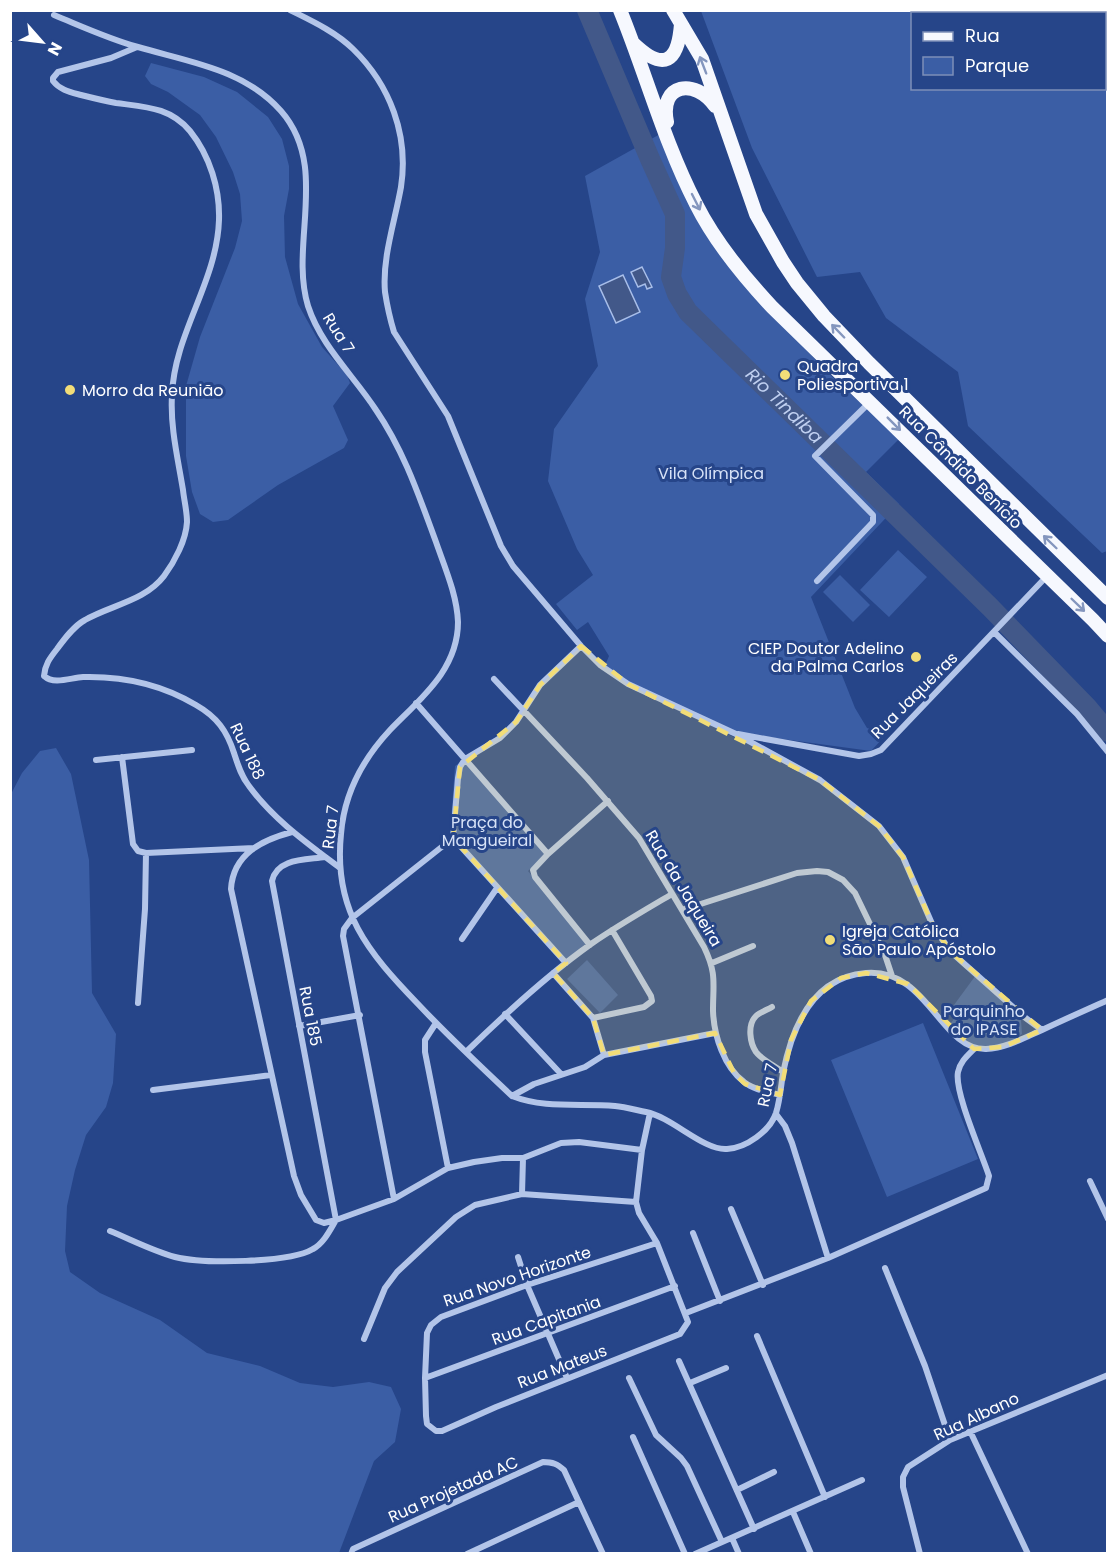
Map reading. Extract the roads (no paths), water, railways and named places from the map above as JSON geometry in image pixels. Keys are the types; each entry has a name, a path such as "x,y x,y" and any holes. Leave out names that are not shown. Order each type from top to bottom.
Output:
{"main road":[{"name":"Rua Cândido Benício","path":"620,10 646,83 696,204 737,267 772,307 871,401 1107,636"},
{"name":"Rua Cândido Benício","path":"673,10 702,59 756,214 783,262 824,316 1107,598"},
{"path":"633,42 651,58 657,61 665,60 676,50 680,39 681,24"},
{"path":"672,148 664,110 666,100 674,92 690,88 700,91 709,97 718,110"}],"street":[{"path":"290,10 328,30 352,48 387,93 396,116 403,164 385,274 385,291 394,332 448,416 485,512 513,566 580,646 600,665 628,684 731,732 820,780 879,826 903,857 933,926 951,952 1042,1030"},
{"name":"Rua 7","path":"54,15 137,47 201,64 239,79 270,101 283,114 295,134 304,161 307,183 304,282 307,303 315,324 332,351 375,407 393,436 410,472 455,601 458,623 456,642 449,664 437,682 374,747 358,774 345,804 339,851 343,893 363,941 382,966 436,1023 512,1096 545,1105 615,1106 650,1113 666,1119 712,1146 727,1149 742,1145 766,1130 776,1114 783,1072 799,1019 811,1001 841,978 866,973 892,976"},
{"name":"Rua 188","path":"137,47 111,58 58,72 53,81 67,91 116,103 146,105 172,115 191,132 210,164 219,207 218,236 209,272 182,344 172,396 175,441 187,523 181,545 164,576 142,594 83,621 65,637 45,665 44,676 53,681 99,676 136,680 165,689 196,704 221,723 228,736 240,772 266,808 292,832 340,868"},
{"path":"817,581 873,522 874,518 815,458 827,442 871,401"},
{"name":"Rua Jaqueiras","path":"731,732 859,756 881,750 1047,576"},
{"path":"994,632 1077,714 1107,752"},
{"path":"566,963 453,838 458,778 460,767 465,759 500,738 516,722 540,685 580,646"},
{"name":"Rua da Jaqueira","path":"494,679 608,801 639,838 712,963 715,975 715,1033 734,1072 746,1084 780,1095"},
{"path":"416,703 548,854"},
{"path":"96,760 192,750"},
{"path":"122,757 133,844 138,851 146,853 254,848"},
{"path":"590,945 535,877 533,870 608,801"},
{"path":"292,832 277,836 254,848 234,871 231,889 294,1176 301,1195 316,1220 324,1223 336,1220 394,1199 448,1168 502,1158 523,1158 561,1143 579,1142 642,1150"},
{"path":"394,1199 343,936 344,929 352,918 453,838"},
{"path":"138,1003 145,909 146,853"},
{"name":"Rua 185","path":"325,856 284,864 274,872 272,881 336,1220"},
{"path":"682,910 744,888 797,873 828,872 843,880 855,892 885,955 892,976 913,989 963,1042 974,1049 1003,1047 1107,1000"},
{"path":"462,939 496,888"},
{"path":"466,1052 505,1014 566,963 612,930 672,894"},
{"path":"593,1018 644,1007 652,1001 612,930"},
{"path":"712,963 753,946"},
{"path":"553,973 593,1018 604,1055"},
{"path":"772,1007 757,1015 753,1021 752,1040 756,1052 783,1072"},
{"path":"505,1014 561,1074"},
{"path":"299,1026 360,1015"},
{"path":"436,1023 425,1040 425,1052 448,1168"},
{"path":"512,1096 561,1074 585,1067 604,1055 715,1033"},
{"path":"650,1113 642,1150 636,1202 639,1213 657,1243 686,1313 828,1258 986,1188 989,1176 959,1089 958,1073 962,1061 974,1049"},
{"path":"153,1090 271,1075"},
{"path":"776,1114 785,1126 792,1143 828,1258"},
{"path":"522,1194 523,1158"},
{"path":"1090,1180 1107,1219"},
{"path":"364,1340 385,1288 391,1280 456,1216 475,1205 522,1194 636,1202"},
{"path":"731,1209 763,1285"},
{"path":"110,1231 176,1257 203,1261 290,1258 313,1250 320,1244 336,1220"},
{"path":"693,1233 720,1301"},
{"name":"Rua Novo Horizonte","path":"442,1431 436,1431 427,1424 425,1378 427,1333 431,1325 441,1317 527,1285 657,1243"},
{"path":"518,1257 527,1285 567,1378"},
{"path":"885,1268 925,1366 951,1440"},
{"name":"Rua Capitania","path":"425,1378 675,1286"},
{"name":"Rua Mateus","path":"442,1431 567,1378 680,1334 688,1322 686,1313"},
{"path":"757,1336 825,1497"},
{"path":"680,1362 754,1529"},
{"path":"690,1383 726,1368"},
{"name":"Rua Albano","path":"920,1554 903,1487 903,1477 908,1467 970,1431 1107,1374"},
{"path":"629,1378 656,1435 687,1466 722,1542"},
{"path":"970,1431 1028,1554"},
{"path":"633,1437 685,1554"},
{"name":"Rua Projetada AC","path":"352,1551 543,1462 557,1464 564,1470 579,1502"},
{"path":"737,1490 774,1472"},
{"path":"695,1554 862,1480"},
{"path":"467,1554 579,1502 603,1554"},
{"path":"794,1512 812,1554"},
{"path":"732,1538 739,1554"}],"waterway":[{"name":"Rio Tindiba","path":"587,10 675,214 675,248 671,277 677,294 688,312 990,607 1087,707 1108,732"}],"place":[{"name":"Quadra Poliesportiva 1","path":"785,375"},
{"name":"Morro da Reunião","path":"70,390"},
{"name":"CIEP Doutor Adelino da Palma Carlos","path":"916,657"},
{"name":"Igreja Católica São Paulo Apóstolo","path":"830,940"}],"park label":[{"name":"Vila Olímpica","path":"711,473"},
{"name":"Praça do Mangueiral","path":"487,831"},
{"name":"Parquinho do IPASE","path":"984,1020"}]}
